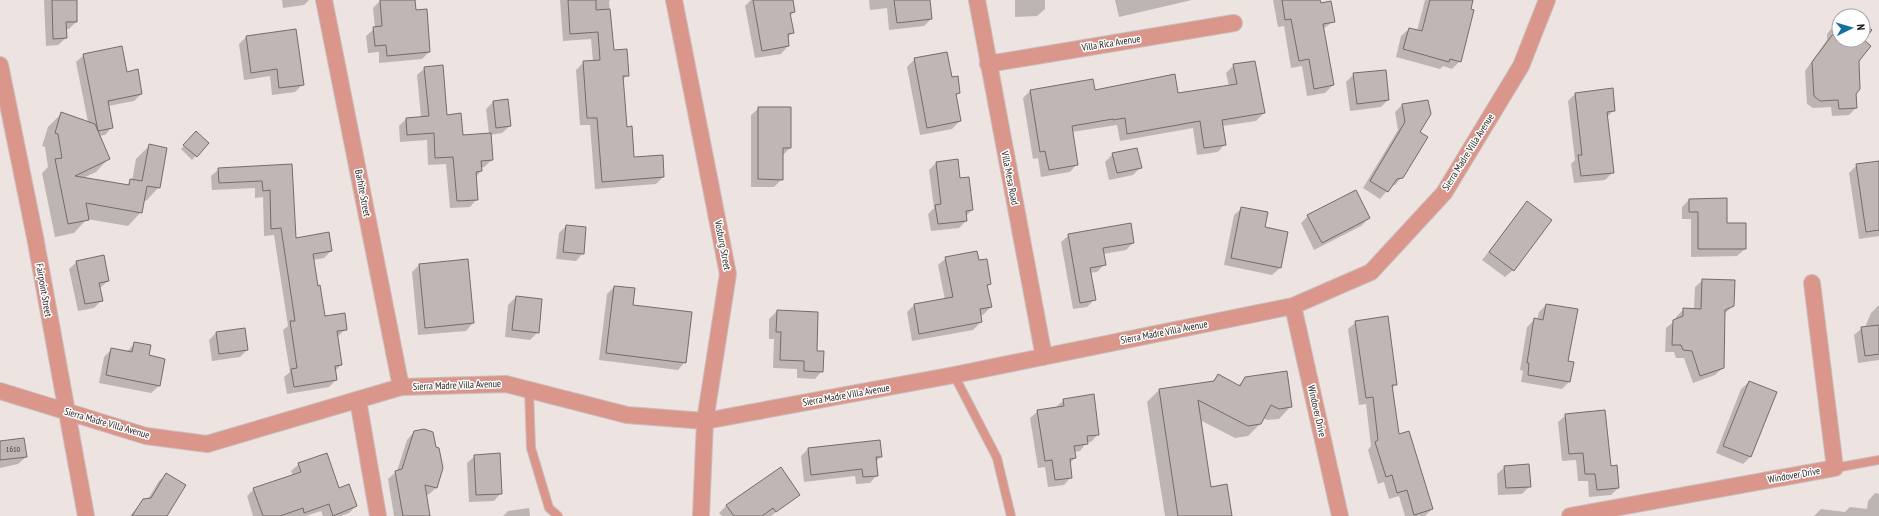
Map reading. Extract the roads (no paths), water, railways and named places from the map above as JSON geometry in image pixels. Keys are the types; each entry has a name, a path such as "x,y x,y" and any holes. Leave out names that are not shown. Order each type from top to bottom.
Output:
{"street":[{"name":"Barhite Street","path":"324,0 401,387"},
{"name":"Vosburg Street","path":"674,0 728,274 705,421 701,516"},
{"name":"Villa Mesa Road","path":"977,0 1044,357"},
{"name":"Sierra Madre Villa Avenue","path":"0,392 146,436 207,444 401,387 506,384 627,416 705,421 954,375 1293,306 1371,272 1444,193 1522,66 1547,0"},
{"name":"Villa Rica Avenue","path":"988,64 1234,23"},
{"name":"Fairpoint Street","path":"0,65 35,237 86,516"},
{"name":"Windover Drive","path":"1570,516 1835,468 1812,283"},
{"name":"Windover Drive","path":"1293,306 1340,516"},
{"path":"358,400 378,516"}],"lane":[{"path":"954,375 997,458 1010,516"},
{"path":"529,390 531,448 549,508 558,516"},
{"path":"1835,468 1879,460"}]}
